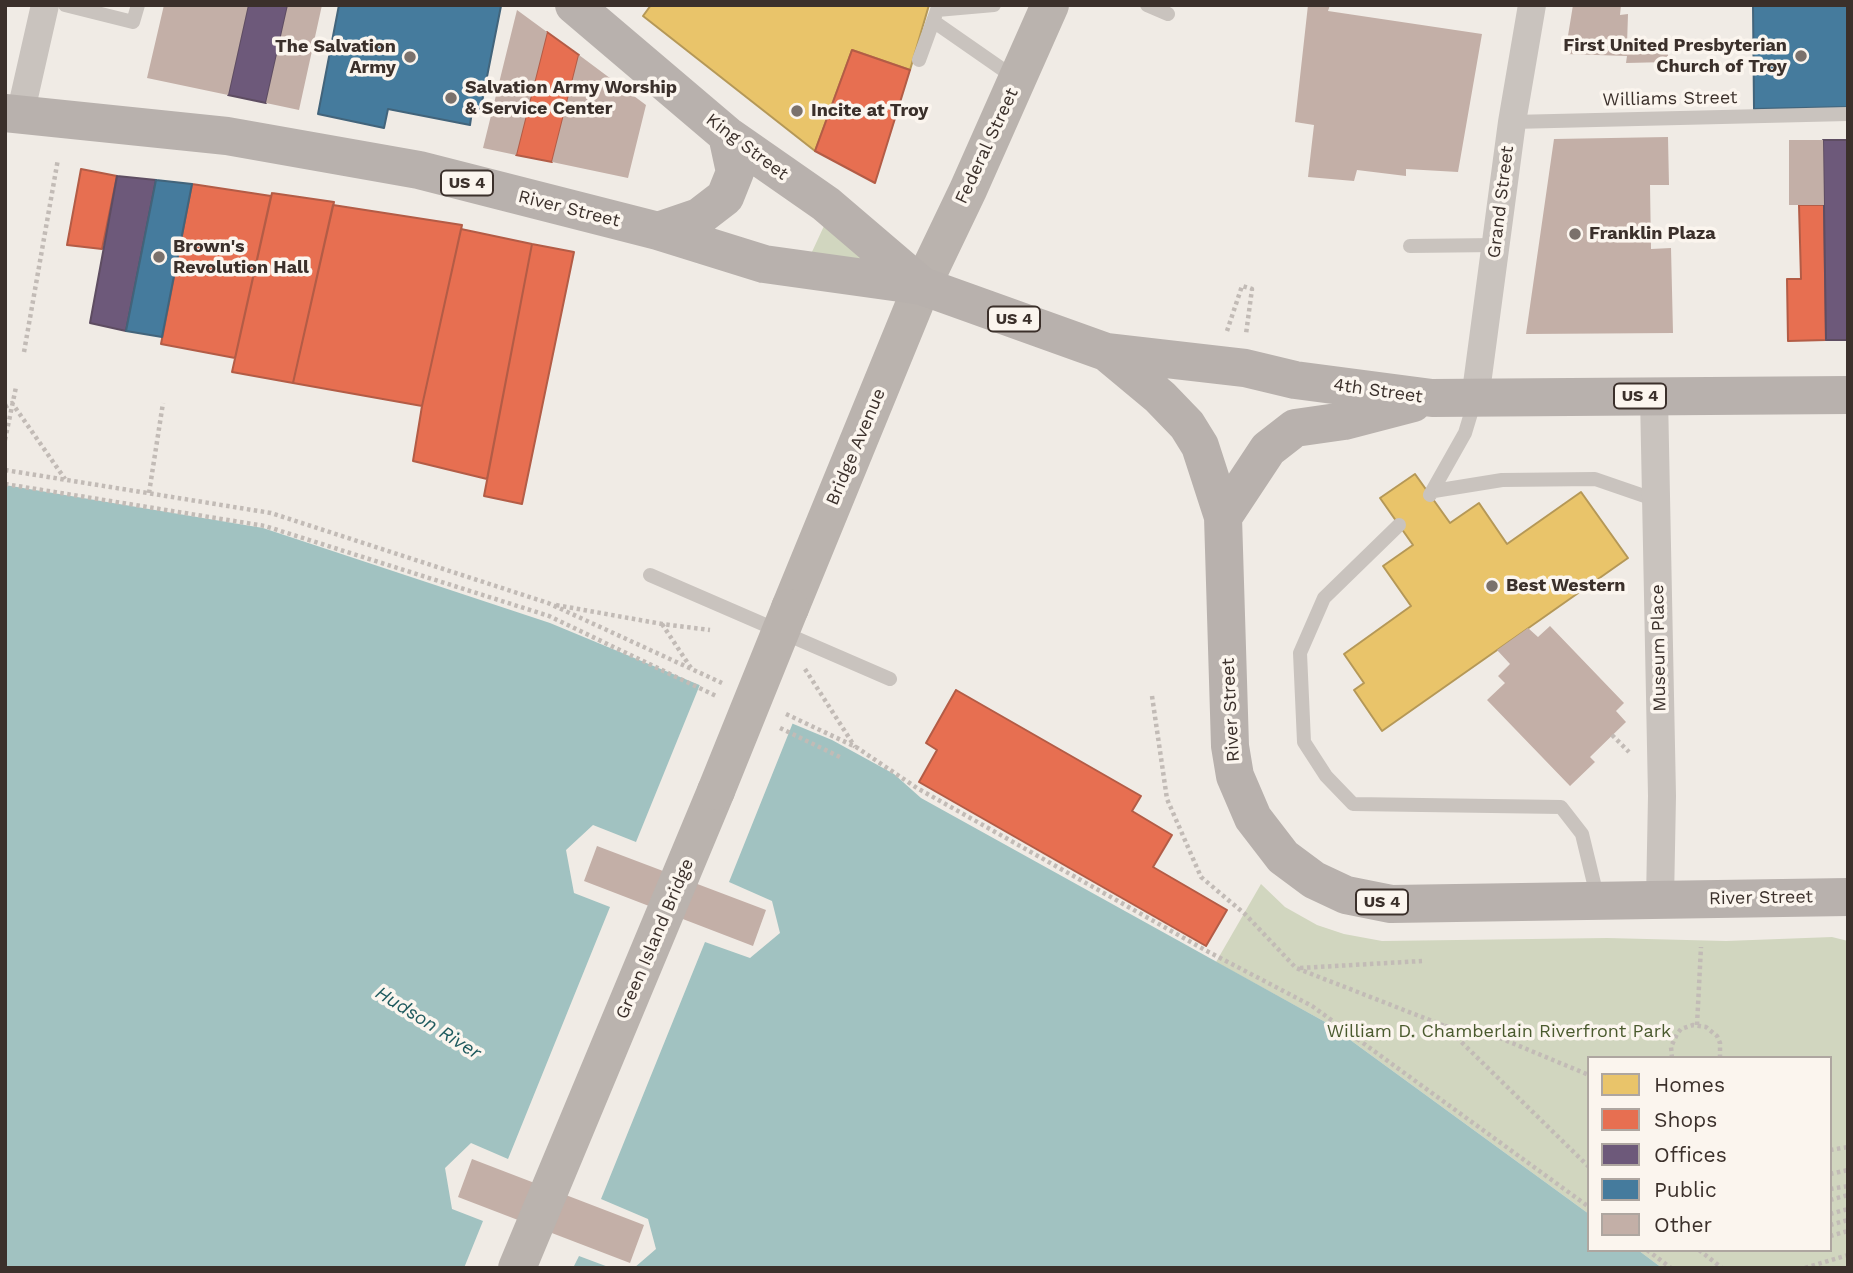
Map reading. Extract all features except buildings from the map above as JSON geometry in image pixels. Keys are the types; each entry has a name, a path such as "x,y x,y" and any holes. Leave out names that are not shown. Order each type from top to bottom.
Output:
{"main road":[{"name":"King Street","path":"574,5 727,135 826,204 922,286"},
{"name":"River Street","path":"13,114 227,136 331,153 419,170 658,231 764,264 922,286"},
{"path":"658,231 699,217 725,197 735,172 727,135"},
{"name":"4th Street","path":"922,286 1106,352 1245,368 1295,380 1432,398 1848,395"},
{"name":"River Street","path":"1106,352 1160,397 1187,425 1200,446 1223,517 1230,746 1235,776 1253,818 1283,857 1314,880 1346,895 1391,904 1660,900 1845,901"},
{"path":"1223,517 1268,449 1295,428 1344,421 1432,398"}],"street":[{"path":"13,114 45,5"},
{"name":"Federal Street","path":"922,286 1050,5"},
{"name":"Grand Street","path":"1475,399 1511,122 1532,5"},
{"name":"Bridge Avenue","path":"790,608 922,286"},
{"name":"Museum Place","path":"1654,396 1662,796 1660,900"},
{"name":"Green Island Bridge","path":"517,1268 676,891 790,608"}],"lane":[{"path":"65,5 133,22 138,5"},
{"path":"936,12 995,5"},
{"path":"1147,5 1168,14"},
{"path":"919,60 936,12"},
{"path":"936,12 1018,79"},
{"name":"Williams Street","path":"1511,122 1848,114"},
{"path":"1410,246 1496,245"},
{"path":"1475,399 1465,433 1432,493 1502,480 1595,479 1656,500"},
{"path":"1399,525 1324,598 1304,642 1300,653 1304,741 1326,776 1353,804 1560,807 1582,834 1599,901"},
{"path":"650,575 890,679"}],"path":[{"path":"24,352 58,159"},
{"path":"1226,333 1242,286 1252,289 1245,338"},
{"path":"5,440 16,387"},
{"path":"5,407 12,403"},
{"path":"12,403 65,480"},
{"path":"149,493 163,403"},
{"path":"5,470 271,513 548,603 727,685"},
{"path":"5,484 265,526 549,616 720,699"},
{"path":"548,603 662,624 719,631"},
{"path":"662,624 692,668"},
{"path":"811,664 798,660 856,747"},
{"path":"1152,696 1167,799 1201,877 1245,914 1296,968 1444,1026 1488,1033 1587,1074"},
{"path":"785,713 856,747 941,802 1205,950 1312,1006 1587,1206"},
{"path":"769,722 842,758"},
{"path":"1697,1025 1701,947"},
{"path":"1296,968 1422,961"},
{"path":"1672,1056 1671,1047 1677,1034 1689,1026 1697,1025 1706,1027 1717,1036 1720,1056"},
{"path":"1444,1026 1587,1165"},
{"path":"1650,1252 1671,1268"},
{"path":"1702,1252 1723,1268"},
{"path":"1805,1268 1848,1255"}],"green space":[{"path":"824,226 868,260 811,254"},
{"name":"William D. Chamberlain Riverfront Park","path":"1261,884 1285,907 1317,925 1344,934 1382,941 1607,938 1726,941 1832,937 1848,941 1848,1268 1662,1268 1641,1252 1832,1252 1832,1056 1587,1056 1587,1213 1327,1023 1216,962"}],"water":[{"name":"Hudson River","path":"5,485 263,528 550,623 832,740 894,774 921,798 1327,1023 1587,1213 1587,1252 1641,1252 1662,1268 5,1268"}],"pier":[{"path":"701,682 794,720 729,882 772,901 780,933 750,958 705,942 601,1199 648,1219 656,1249 634,1268 611,1268 579,1256 573,1268 464,1268 483,1221 452,1209 445,1168 471,1143 508,1159 610,907 574,893 566,850 593,825 636,842"}],"place":[{"name":"First United Presbyterian Church of Troy","path":"1801,56"},
{"name":"The Salvation Army","path":"410,57"},
{"name":"Salvation Army Worship & Service Center","path":"451,98"},
{"name":"Incite at Troy","path":"797,111"},
{"name":"Franklin Plaza","path":"1575,234"},
{"name":"Brown's Revolution Hall","path":"159,257"},
{"name":"Best Western","path":"1492,586"}]}
